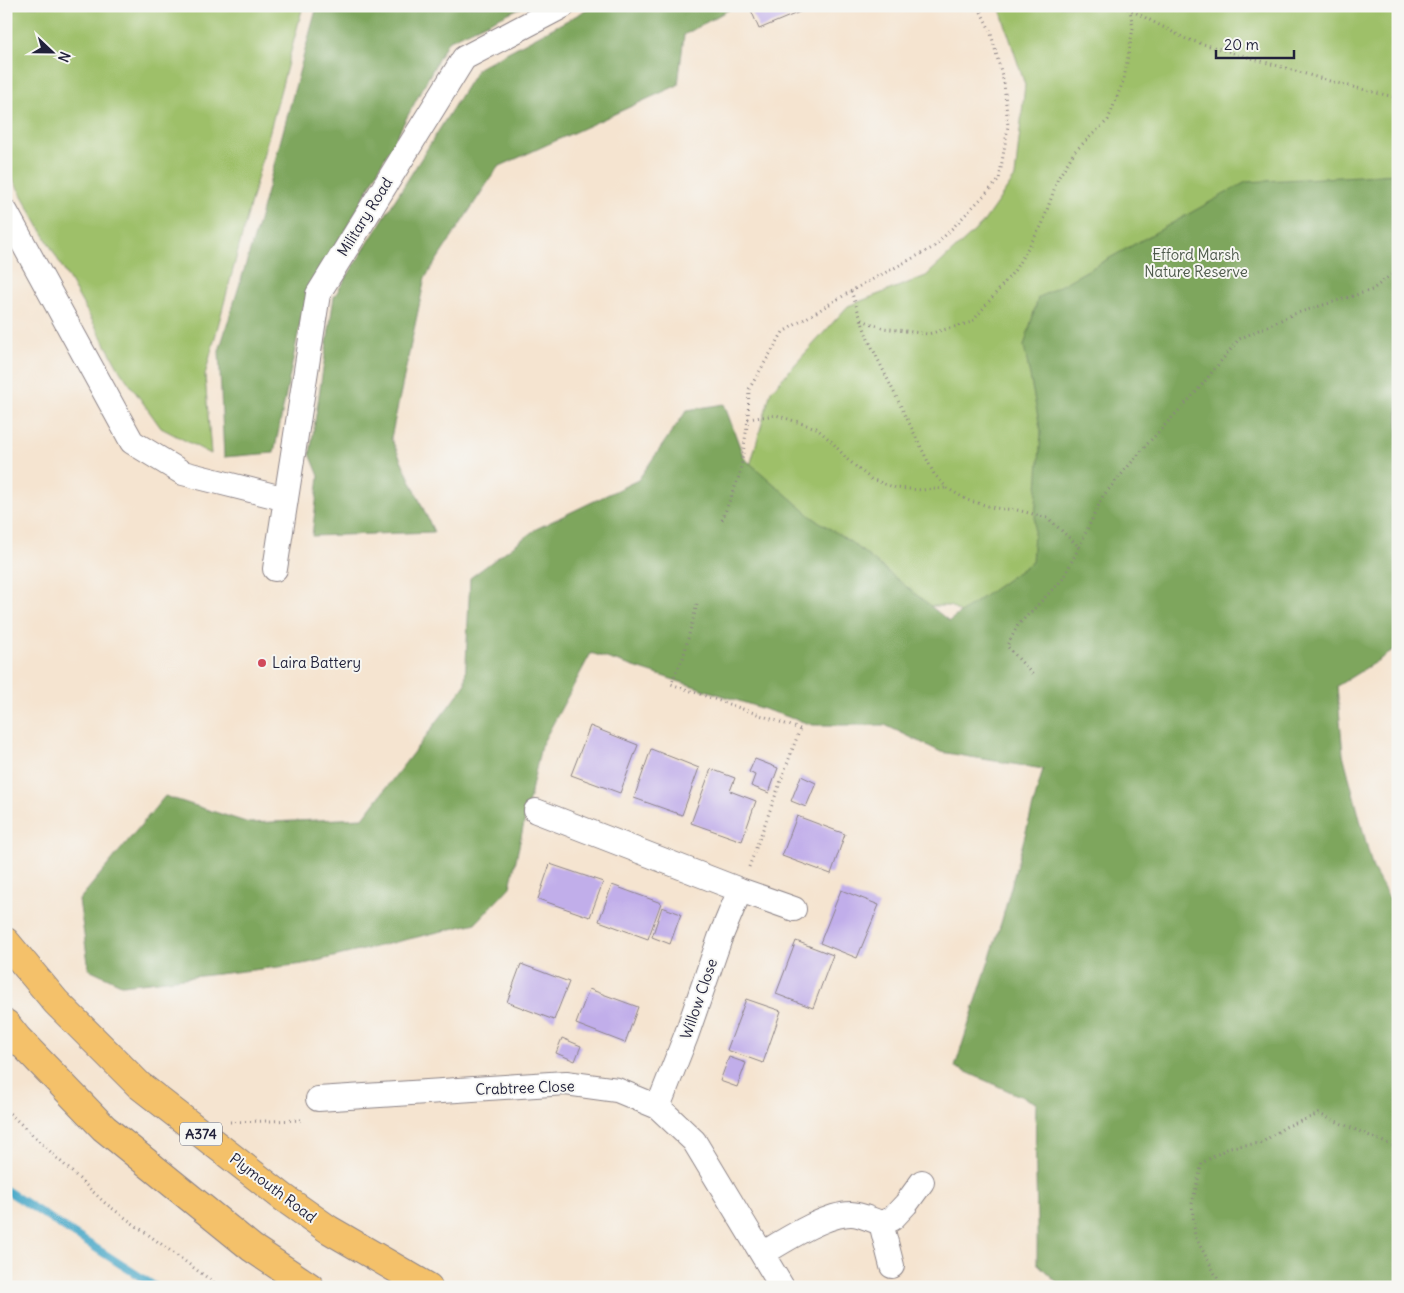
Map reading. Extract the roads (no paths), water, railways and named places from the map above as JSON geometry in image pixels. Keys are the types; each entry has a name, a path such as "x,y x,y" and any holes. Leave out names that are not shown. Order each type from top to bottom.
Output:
{"main road":[{"name":"Plymouth Road","path":"6,942 56,1002 139,1085 284,1198 328,1228 428,1287"},
{"path":"6,1024 17,1038 104,1128 252,1248 310,1287"}],"street":[{"name":"Military Road","path":"275,569 318,294 464,58 563,6"},
{"path":"6,212 132,442 183,473 286,499"},
{"path":"536,811 794,909"},
{"name":"Willow Close","path":"658,1107 686,1036 720,938 740,890"},
{"name":"Crabtree Close","path":"318,1099 566,1083 617,1090 658,1107 694,1141 782,1287"},
{"path":"762,1254 801,1232 832,1218 852,1214 881,1223 892,1219 922,1182"},
{"path":"881,1223 892,1266"}],"waterway":[{"path":"6,1190 156,1287"}],"place":[{"name":"Laira Battery","path":"262,663"}],"park label":[{"name":"Efford Marsh Nature Reserve","path":"1196,264"}]}
